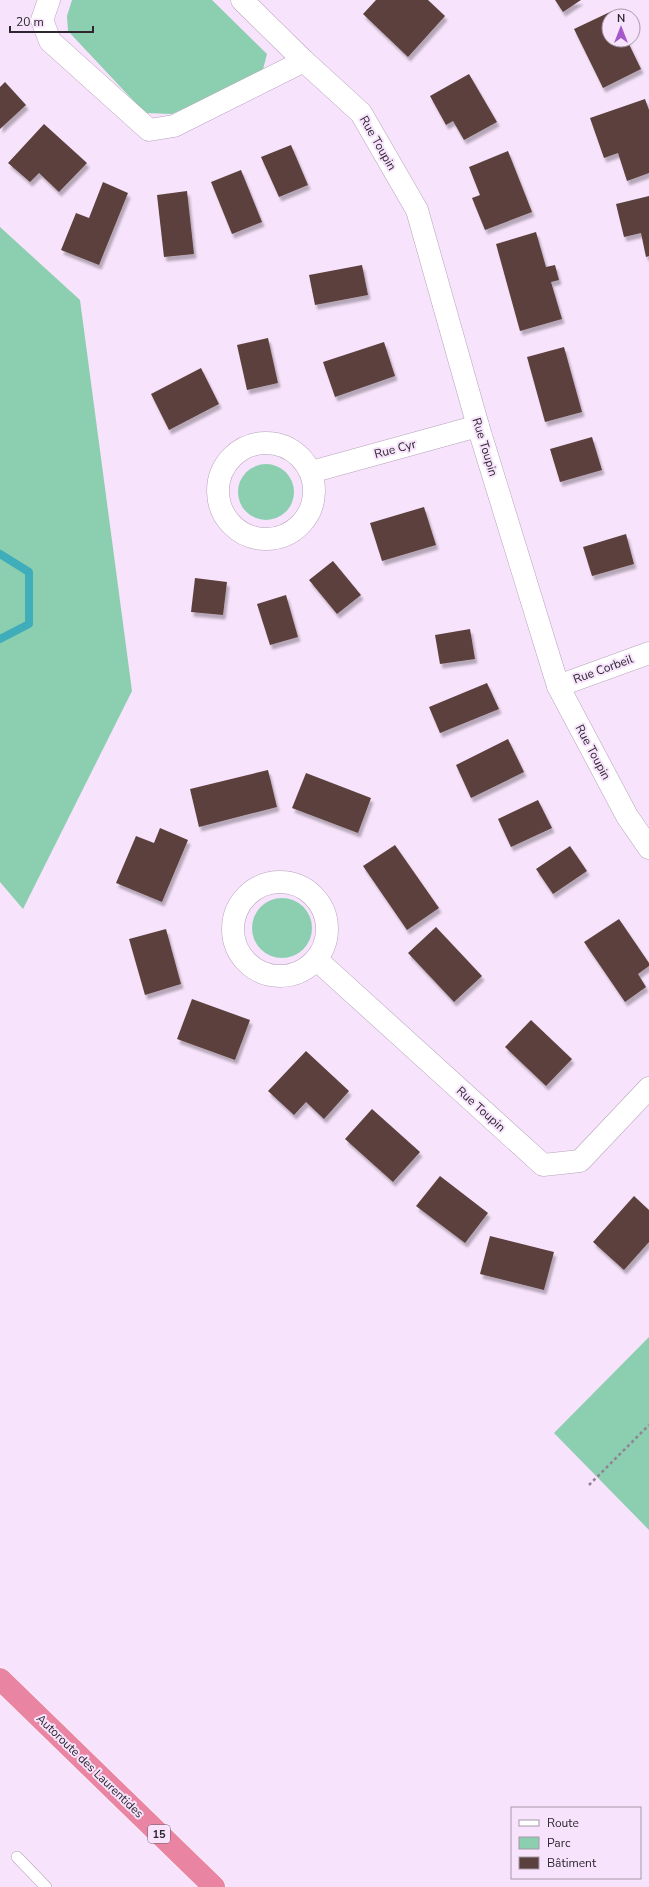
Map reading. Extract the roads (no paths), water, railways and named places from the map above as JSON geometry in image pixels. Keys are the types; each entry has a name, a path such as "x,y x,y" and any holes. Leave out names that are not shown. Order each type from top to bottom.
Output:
{"highway":[{"name":"Autoroute des Laurentides","path":"0,1679 214,1887"}],"street":[{"path":"49,0 42,20 50,41 149,130 174,126 304,61"},
{"name":"Rue Toupin","path":"242,0 304,61 361,113 417,210 478,426 558,686 627,816 649,848"},
{"name":"Rue Cyr","path":"311,472 478,426"},
{"path":"257,443 273,443 289,448 302,458 311,472 315,492 312,508 303,523 290,533 279,538 262,539 246,535 228,520 220,506 218,481 228,460 241,449 257,443"},
{"name":"Rue Corbeil","path":"558,686 649,652"},
{"path":"280,882 302,887 315,897 325,913 328,929 325,946 317,960 306,969 291,976 274,976 258,972 242,959 234,945 232,930 235,914 240,903 251,891 264,884 280,882"},
{"name":"Rue Toupin","path":"317,960 543,1165 580,1161 649,1088"}],"lane":[{"path":"17,1857 46,1887"}],"waterway":[{"path":"0,554 29,572 29,624 0,639"}]}
